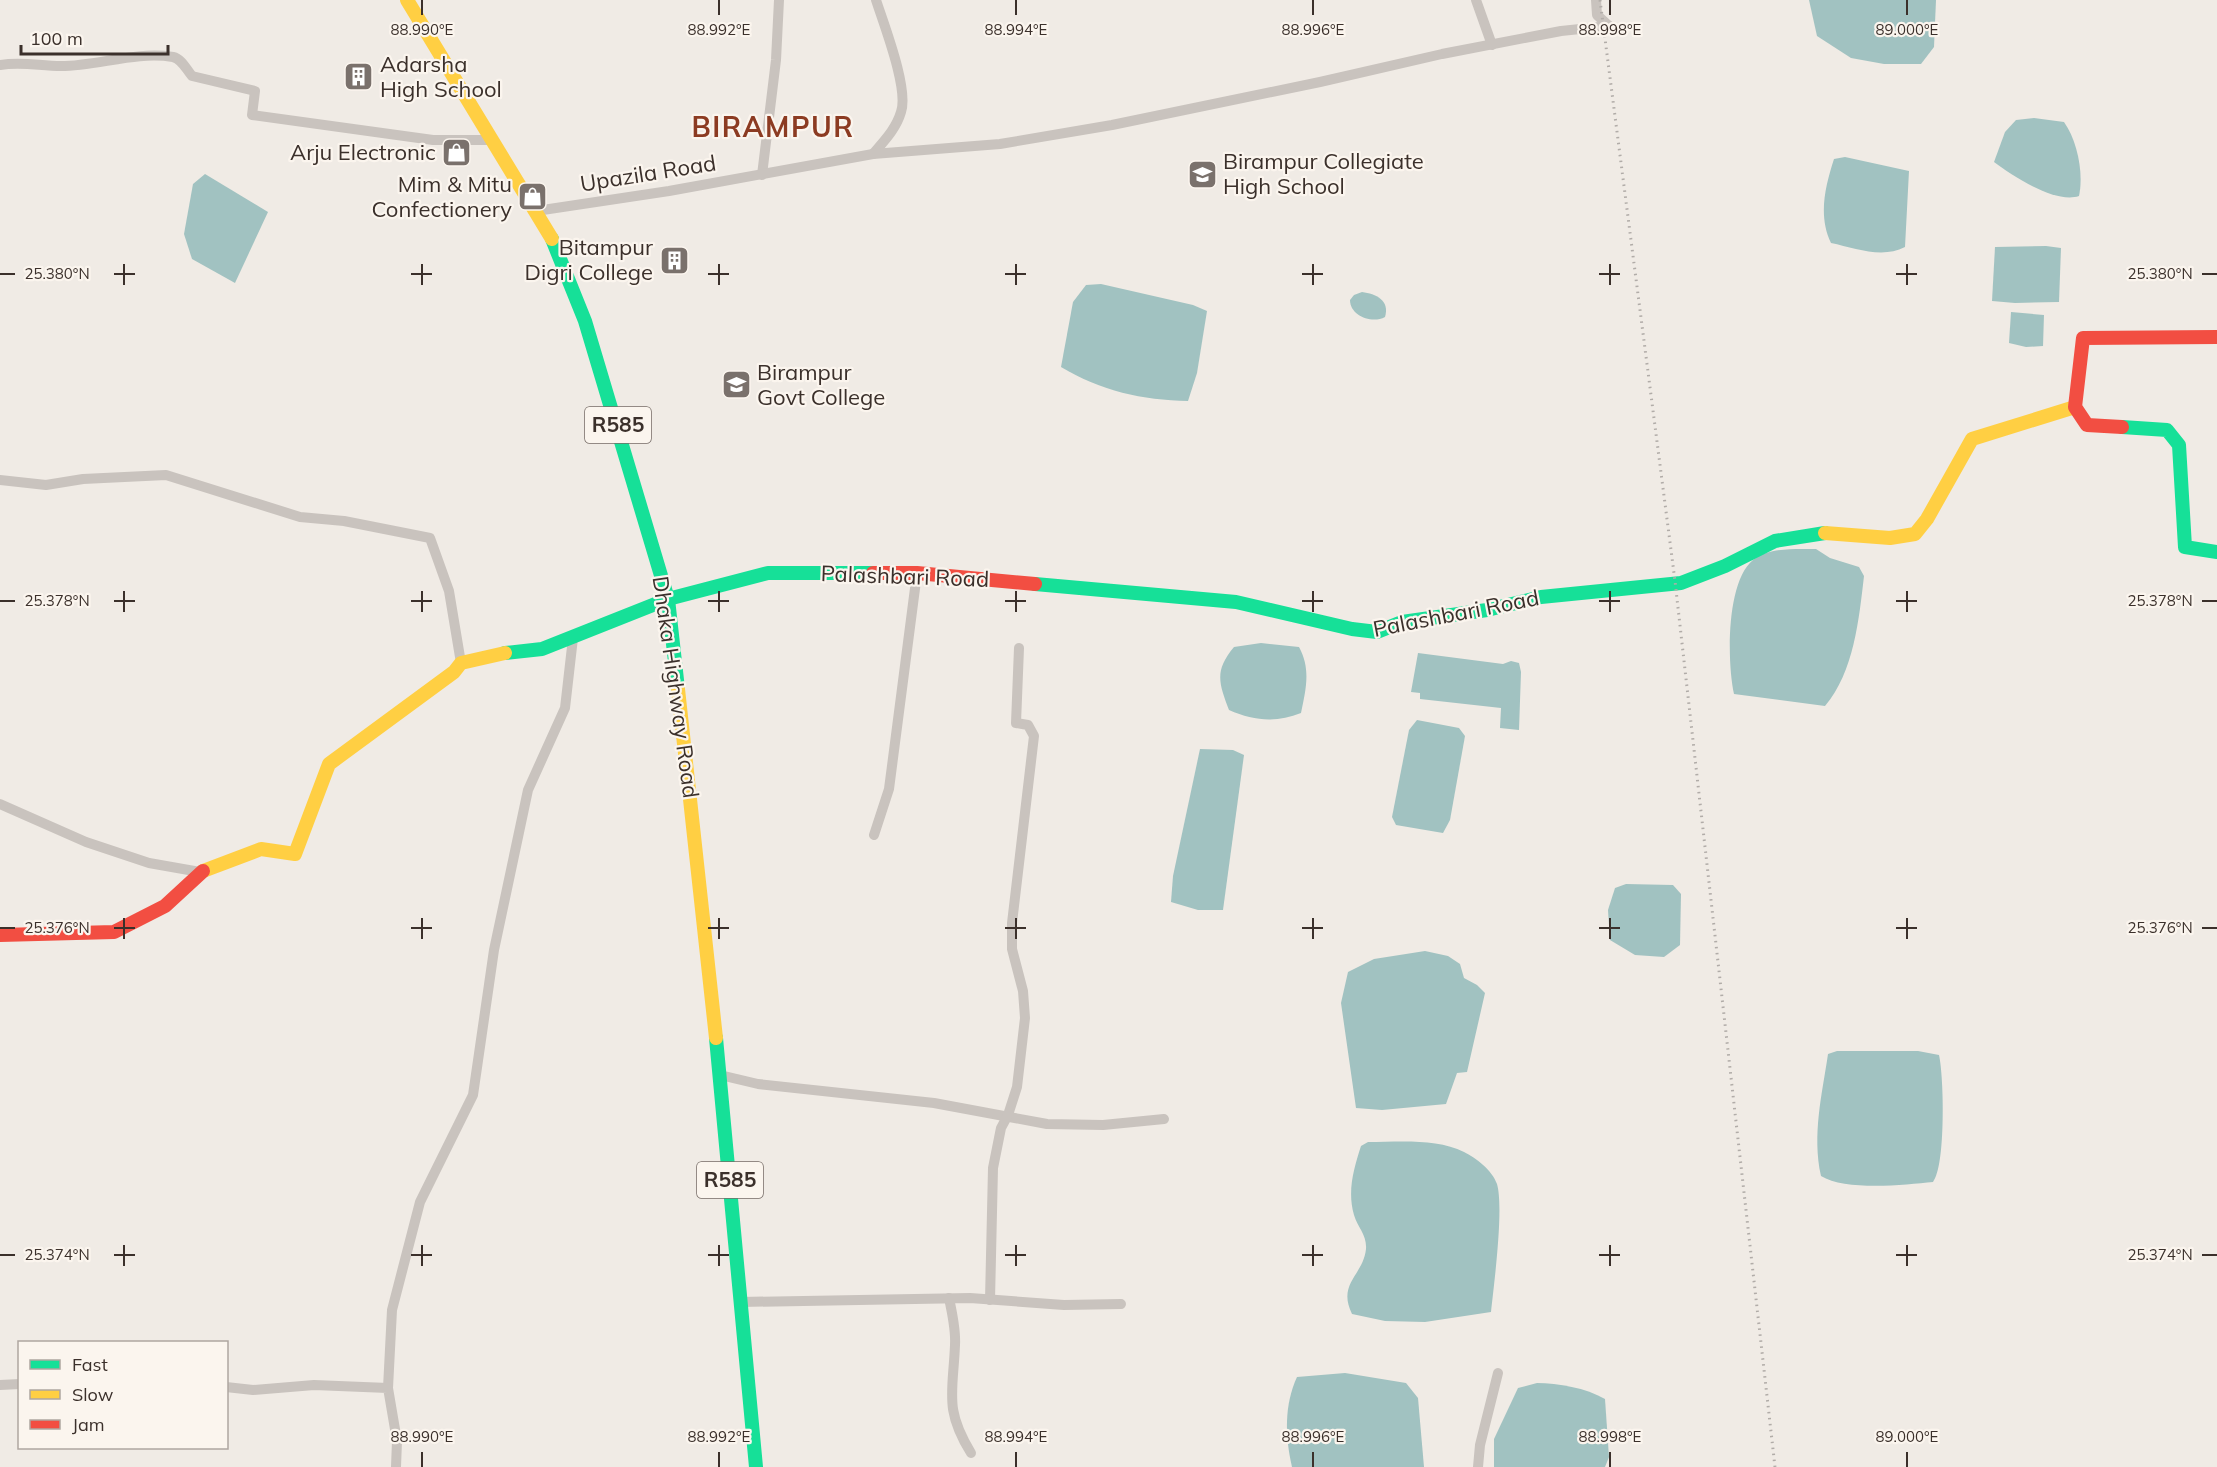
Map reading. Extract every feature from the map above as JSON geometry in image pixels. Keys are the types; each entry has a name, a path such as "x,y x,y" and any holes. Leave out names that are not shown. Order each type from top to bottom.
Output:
{"street":[{"name":"Dhaka Highway Road","path":"407,0 550,234 585,321 668,599"},
{"path":"762,175 777,50 779,0"},
{"path":"873,154 891,133 902,110 898,76 876,0"},
{"path":"1476,0 1492,45"},
{"name":"Upazila Road","path":"536,211 762,175 873,154 1000,144 1112,126 1561,31 1609,26 1597,15 1596,0"},
{"path":"0,65 15,62 62,66 137,57 174,57 182,61 192,76 255,91 252,115 433,140 491,140"},
{"path":"2217,337 2083,338 2075,407 2087,425 2167,430 2179,446 2185,547 2217,552"},
{"name":"Palashbari Road","path":"462,663 497,654 542,649 668,599 768,573 917,573 1236,602 1352,629 1377,632 1402,622 1487,610 1541,597 1681,582 1725,566 1775,541 1819,533 1890,538 1915,534 1927,519 1972,439 2075,407"},
{"path":"0,480 46,485 82,478 166,475 300,517 344,521 430,538 449,591 462,663 454,672 329,764 294,854 261,849 200,872 165,906 114,932 0,935"},
{"path":"874,835 889,789 917,573"},
{"name":"R585","path":"668,599 720,1075 756,1467"},
{"path":"396,1467 397,1441 387,1388 392,1310 420,1202 473,1095 494,950 528,790 565,708 573,638"},
{"path":"990,1299 993,1168 1000,1128 1008,1115 1017,1087 1025,1018 1023,991 1012,949 1012,923 1034,736 1028,725 1016,723 1019,648"},
{"path":"0,804 86,843 149,863 200,872"},
{"path":"720,1075 758,1084 894,1097 1008,1115 1047,1124 1074,1126 1164,1119"},
{"path":"741,1302 949,1298 1064,1305 1121,1304"},
{"path":"949,1298 956,1344 952,1412 956,1428 971,1453"},
{"path":"1478,1467 1480,1445 1498,1373"},
{"path":"0,1385 18,1384"},
{"path":"228,1387 253,1390 314,1385 387,1388"}],"water":[{"path":"1809,0 1936,0 1934,47 1921,64 1884,64 1851,58 1817,36"},
{"path":"2034,118 2064,122 2069,129 2080,167 2079,196 2058,196 2047,192 2023,181 1994,162 2005,132 2016,120"},
{"path":"1845,157 1909,171 1905,247 1878,252 1831,243 1825,222 1824,201 1834,159"},
{"path":"205,174 268,212 235,283 192,259 184,234 193,184"},
{"path":"1995,247 2061,248 2059,302 1992,301"},
{"path":"1101,284 1193,305 1207,311 1197,373 1188,401 1154,399 1122,393 1091,382 1061,367 1073,302 1086,285"},
{"path":"1362,292 1372,294 1384,302 1385,317 1368,319 1354,310 1350,300 1354,295"},
{"path":"2011,312 2044,315 2043,346 2026,347 2009,343"},
{"path":"1816,549 1830,558 1859,567 1864,576 1854,644 1843,677 1835,692 1825,706 1734,694 1730,663 1731,623 1733,604 1744,571 1753,560 1767,553"},
{"path":"1261,643 1299,647 1306,671 1306,687 1301,713 1283,718 1265,719 1247,717 1229,710 1221,685 1223,663 1234,647"},
{"path":"1418,653 1503,664 1511,661 1519,663 1521,672 1519,730 1500,728 1501,708 1420,699 1420,693 1411,692"},
{"path":"1417,720 1459,728 1465,736 1450,820 1443,833 1396,825 1392,817 1409,730"},
{"path":"1200,749 1233,750 1244,755 1223,910 1198,910 1171,902 1173,876"},
{"path":"1626,884 1673,885 1681,894 1680,945 1664,957 1635,955 1610,940 1608,910 1615,888"},
{"path":"1425,951 1448,956 1460,964 1464,978 1477,985 1485,993 1467,1072 1457,1073 1446,1104 1382,1110 1356,1108 1341,1003 1348,972 1374,959"},
{"path":"1837,1051 1918,1051 1939,1055 1943,1101 1942,1141 1937,1173 1933,1182 1859,1185 1832,1181 1821,1176 1817,1145 1821,1100 1828,1054"},
{"path":"1368,1142 1417,1142 1442,1145 1469,1155 1491,1174 1497,1184 1499,1210 1498,1247 1491,1312 1425,1322 1385,1321 1352,1314 1347,1295 1364,1258 1366,1244 1354,1215 1351,1188 1361,1146"},
{"path":"1345,1373 1406,1383 1418,1398 1424,1467 1292,1467 1287,1421 1290,1399 1297,1377"},
{"path":"1537,1383 1572,1387 1605,1399 1609,1457 1605,1467 1494,1467 1494,1439 1518,1388"}],"railway":[{"path":"1600,0 1675,581 1775,1467"}],"traffic: fast":[{"path":"552,239 585,321 668,599 678,689"},
{"path":"2122,427 2167,430 2179,445 2185,547 2217,552"},
{"path":"1035,584 1236,602 1352,629 1377,632 1402,622 1487,610 1541,597 1681,583 1725,566 1775,541 1825,533"},
{"path":"505,653 542,649 668,599 768,573 873,573"},
{"path":"716,1038 756,1467"}],"traffic: slow":[{"path":"407,0 552,239"},
{"path":"1825,533 1890,538 1915,534 1927,519 1972,439 2075,407"},
{"path":"203,871 261,849 295,854 329,764 454,672 461,663 505,653"},
{"path":"678,689 716,1038"}],"traffic: jam":[{"path":"2122,427 2087,425 2075,407 2083,338 2217,337"},
{"path":"873,573 917,573 1035,584"},
{"path":"0,935 114,932 165,906 203,871"}],"place":[{"name":"Adarsha High School","path":"359,77"},
{"name":"Arju Electronic","path":"457,152"},
{"name":"Birampur Collegiate High School","path":"1202,174"},
{"name":"Mim & Mitu Confectionery","path":"533,197"},
{"name":"Bitampur Digri College","path":"674,260"},
{"name":"Birampur Govt College","path":"736,385"}],"district":[{"name":"BIRAMPUR","path":"773,127"}]}
